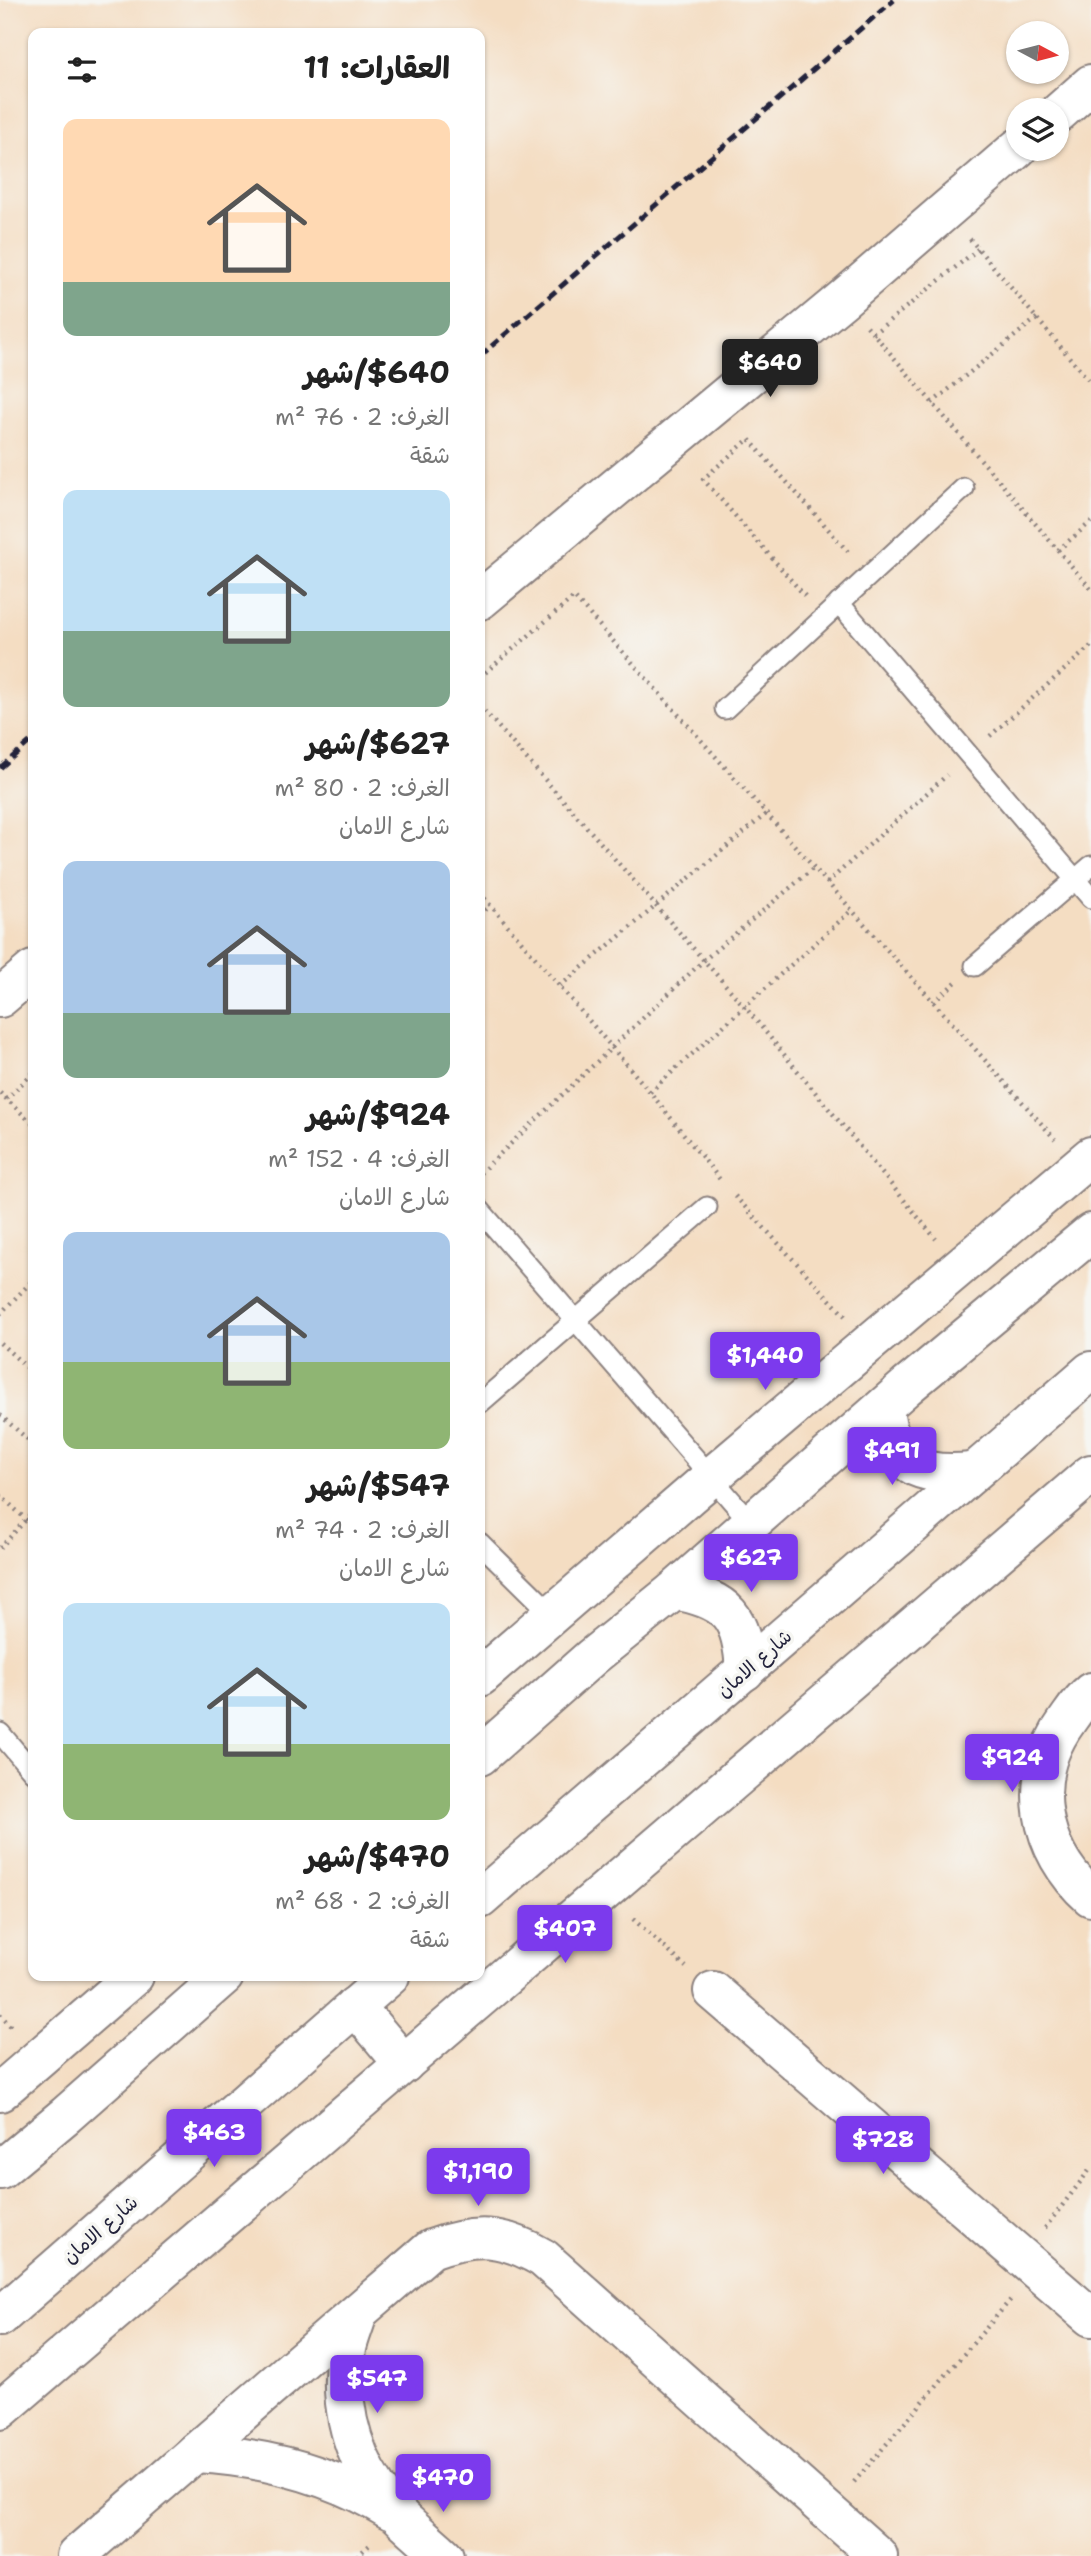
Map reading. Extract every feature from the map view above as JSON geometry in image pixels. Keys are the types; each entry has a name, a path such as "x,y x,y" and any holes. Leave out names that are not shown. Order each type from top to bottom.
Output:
{"street":[{"path":"1069,103 1091,84"},
{"path":"485,596 947,212 1006,159"},
{"path":"0,998 28,974"},
{"path":"485,1673 711,1477 1085,1161"},
{"path":"485,1752 592,1657 675,1590 906,1387 1091,1233"},
{"name":"شارع الامان","path":"485,1895 1091,1371"},
{"path":"884,1408 886,1427 893,1444 903,1458 916,1468 944,1475 972,1472"},
{"path":"0,2410 1091,1474"},
{"path":"675,1590 712,1599 733,1619 744,1649 745,1671"},
{"path":"1091,1692 1083,1698 1053,1741 1041,1779 1044,1823 1058,1859 1091,1897"},
{"path":"0,2092 128,1981"},
{"path":"0,2169 66,2115 218,1981"},
{"name":"شارع الامان","path":"0,2317 384,1981"},
{"path":"713,1990 1091,2317"},
{"path":"355,2006 404,2064"},
{"path":"76,2556 431,2249 476,2237 499,2239 522,2246 542,2258 878,2556"},
{"path":"358,2313 347,2348 343,2385 348,2422 358,2457 377,2489 401,2517 444,2556"},
{"path":"195,2453 231,2455 303,2469 370,2497 401,2517"}],"lane":[{"path":"725,709 964,488"},
{"path":"839,603 1091,898"},
{"path":"975,966 1091,866"},
{"path":"485,1399 707,1207"},
{"path":"485,1216 751,1523"},
{"path":"485,1548 552,1614"},
{"path":"0,1733 28,1766"}],"path":[{"path":"947,212 1091,383"},
{"path":"873,334 978,249"},
{"path":"843,299 1091,589"},
{"path":"932,403 1037,318"},
{"path":"824,617 703,480 749,439 869,576"},
{"path":"1058,550 1091,522"},
{"path":"485,673 574,597 852,911 1085,1161"},
{"path":"485,712 745,1007 959,1267"},
{"path":"560,986 766,814"},
{"path":"485,1168 704,960 814,868"},
{"path":"485,900 650,1092 728,1189 870,1343"},
{"path":"485,910 490,906"},
{"path":"650,1092 852,911"},
{"path":"6,1098 28,1078"},
{"path":"0,1093 28,1119"},
{"path":"0,1314 28,1285"},
{"path":"0,1343 28,1368"},
{"path":"0,1415 28,1440"},
{"path":"0,1495 27,1520 0,1548"},
{"path":"604,1892 713,1990"},
{"path":"828,2512 1030,2264 1091,2168"}],"railway":[{"path":"485,352 894,0"},
{"path":"0,768 28,743"}]}
